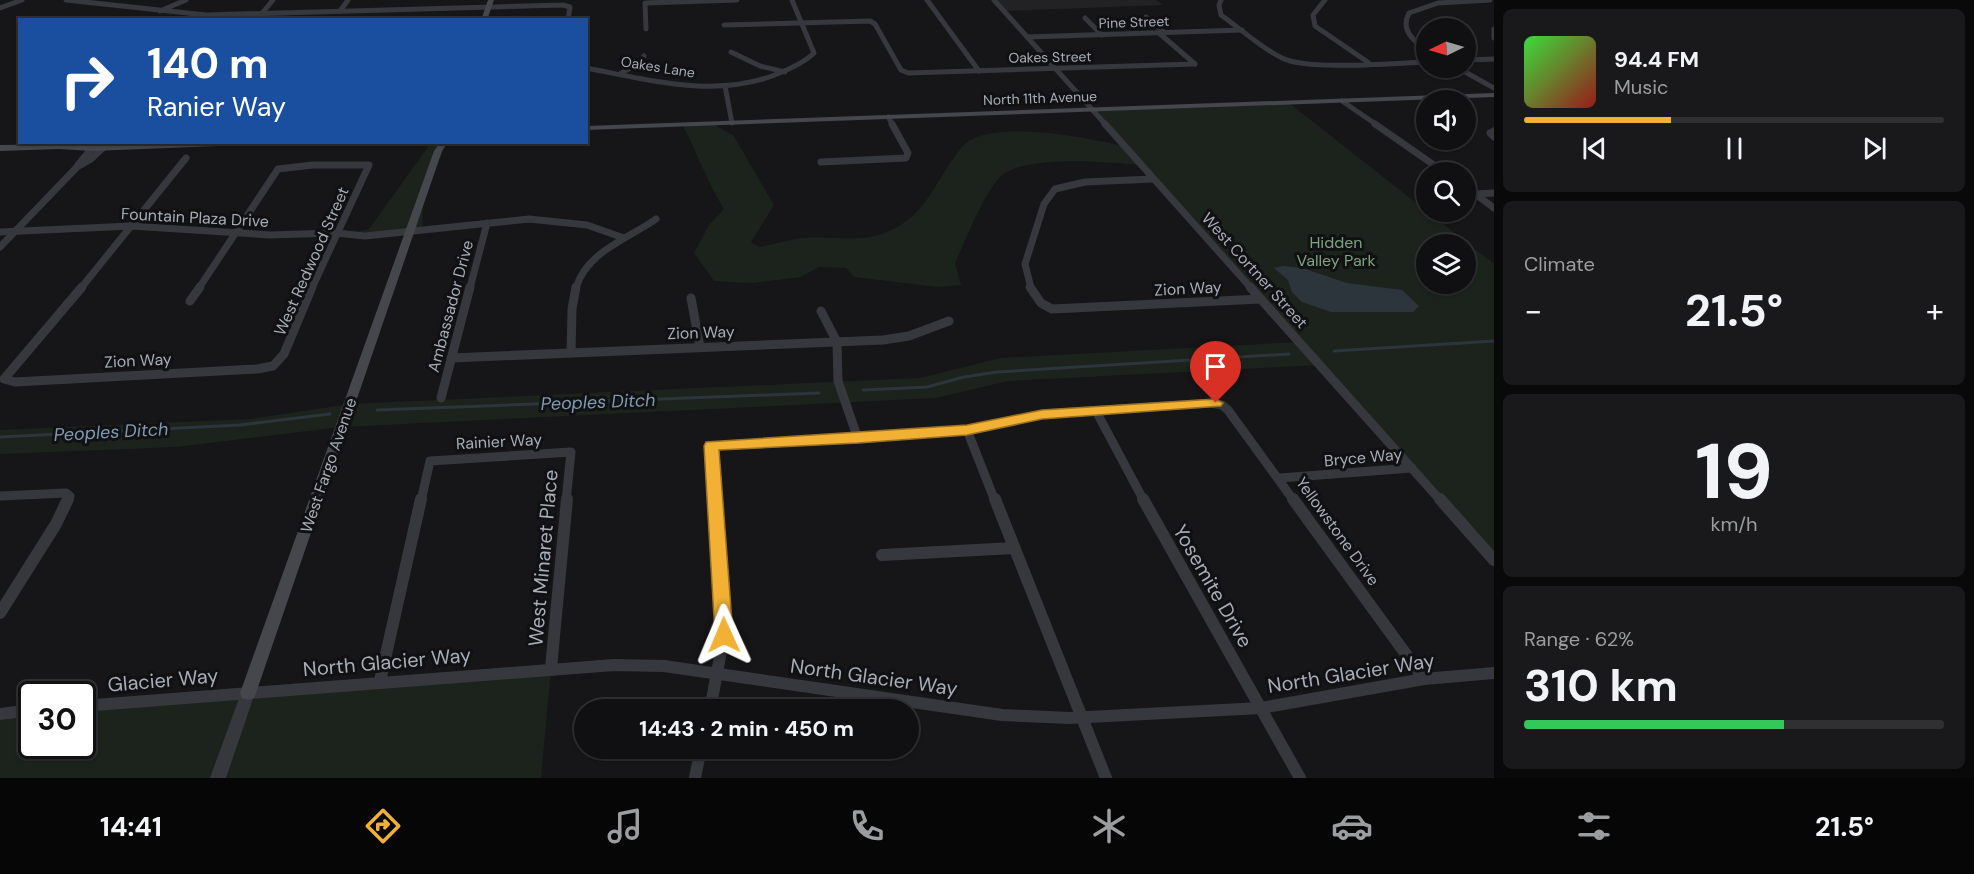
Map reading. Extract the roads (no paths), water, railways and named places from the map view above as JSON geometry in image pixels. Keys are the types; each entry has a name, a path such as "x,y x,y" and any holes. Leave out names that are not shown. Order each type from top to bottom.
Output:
{"main road":[{"path":"485,18 491,0"},
{"name":"North 11th Avenue","path":"588,128 1494,95"},
{"path":"0,148 100,144"},
{"name":"West Fargo Avenue","path":"248,693 411,230 437,147"}],"street":[{"path":"0,8 22,0"},
{"path":"66,0 158,12 206,15 568,5 570,7 568,18"},
{"path":"98,4 107,0"},
{"path":"158,12 186,0"},
{"path":"258,18 273,0"},
{"path":"340,11 348,0"},
{"path":"415,10 420,0"},
{"path":"646,29 645,3 737,0"},
{"path":"724,25 802,23 792,0"},
{"path":"927,0 979,71"},
{"name":"West Cortner Street","path":"994,0 1494,560"},
{"path":"1221,0 1220,14 1281,58 1294,63 1309,65 1416,62"},
{"path":"1325,0 1313,13 1312,20 1315,26 1369,63"},
{"path":"1416,42 1405,28 1404,22 1409,13 1438,3 1491,1"},
{"path":"1146,17 1162,33"},
{"path":"1085,18 1102,35"},
{"name":"Oakes Street","path":"802,23 870,21 875,24 899,66 906,72 1056,70 1195,64 1162,33"},
{"name":"Oakes Lane","path":"588,68 687,86 725,86 763,81 785,72 814,53 802,23"},
{"path":"1494,29 1494,38"},
{"name":"Pine Street","path":"1027,37 1242,30"},
{"path":"731,52 760,66 785,72"},
{"path":"620,74 644,56"},
{"path":"1476,60 1494,59"},
{"path":"1476,78 1494,88"},
{"path":"725,86 732,123"},
{"path":"1342,101 1430,162"},
{"path":"821,162 906,158 908,153 888,117"},
{"path":"77,167 79,161 100,144"},
{"path":"0,247 77,167 91,159 100,144"},
{"path":"132,226 186,158"},
{"name":"West Redwood Street","path":"233,233 280,167 368,164 369,168 336,233 284,354 273,366"},
{"name":"Zion Way","path":"1153,179 1072,184 1058,188 1048,197 1024,271 1040,303 1046,308 1261,299"},
{"path":"1476,194 1494,193"},
{"path":"1476,195 1494,208"},
{"name":"Fountain Plaza Drive","path":"0,232 132,226 297,236 336,233 365,236 549,219 587,225 624,238"},
{"path":"571,353 573,301 578,276 590,261 656,219"},
{"name":"Ambassador Drive","path":"441,398 487,223"},
{"name":"Zion Way","path":"132,226 4,379 15,382 273,366"},
{"path":"190,301 233,233"},
{"path":"691,298 699,347"},
{"path":"821,311 837,342 838,381 858,439"},
{"name":"Zion Way","path":"451,358 883,340 909,336 949,321"},
{"name":"Yellowstone Drive","path":"1096,411 1211,403 1222,405 1280,478 1424,679"},
{"path":"712,699 724,635 724,616 711,446 858,439 967,430 1042,414 1096,411"},
{"name":"Yosemite Drive","path":"1096,411 1132,480 1300,778"},
{"path":"967,430 1106,778"},
{"name":"Rainier Way","path":"381,681 430,461 571,452"},
{"name":"West Minaret Place","path":"551,668 571,452"},
{"name":"Bryce Way","path":"1280,478 1412,468"},
{"path":"0,496 70,494 56,524 0,613"},
{"path":"882,555 1014,548"},
{"name":"North Glacier Way","path":"248,693 551,668 664,666 1002,714 1082,718 1261,708 1424,679 1494,673"},
{"name":"Glacier Way","path":"96,705 248,693"},
{"name":"West Fargo Avenue","path":"218,778 248,693"},
{"path":"0,714 18,712"},
{"path":"694,778 698,759"}],"waterway":[{"path":"1334,351 1494,341"},
{"path":"863,390 927,387 964,377 997,372 1289,354"},
{"name":"Peoples Ditch","path":"377,410 819,393"},
{"name":"Peoples Ditch","path":"0,437 240,425 330,414"}],"park label":[{"name":"Hidden Valley Park","path":"1336,251"}]}
